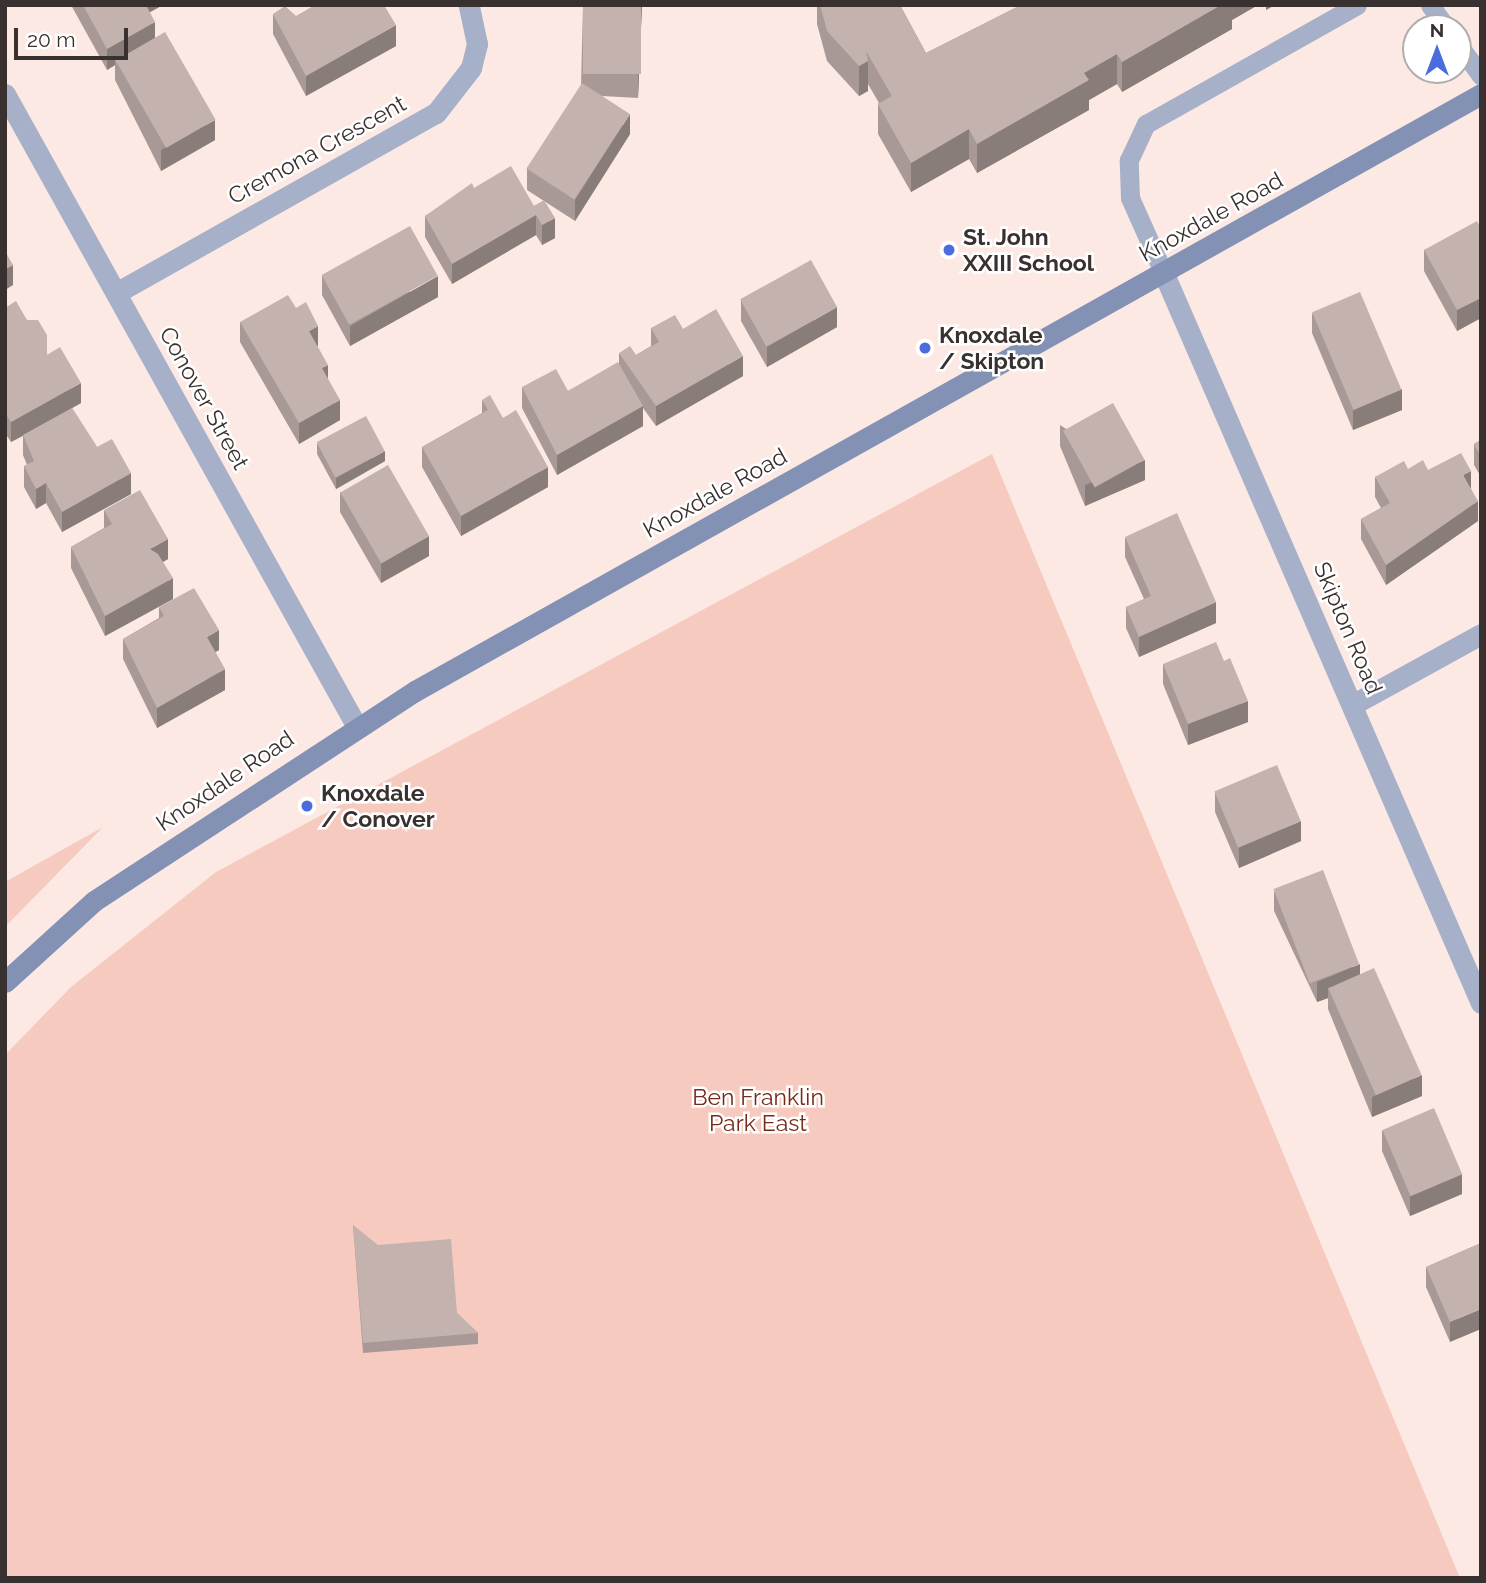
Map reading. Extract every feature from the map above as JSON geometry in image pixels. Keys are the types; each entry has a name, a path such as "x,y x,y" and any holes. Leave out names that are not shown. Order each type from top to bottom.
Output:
{"street":[{"name":"Cremona Crescent","path":"116,293 436,113 471,68 477,44 469,5"},
{"name":"Conover Street","path":"5,94 357,727"},
{"name":"Knoxdale Road","path":"5,982 94,901 357,727 1481,94"},
{"name":"Skipton Road","path":"1164,274 1481,1003"},
{"path":"1352,705 1481,634"}],"lane":[{"path":"1164,274 1130,198 1129,160 1146,124 1357,5"}],"green space":[{"name":"Ben Franklin Park East","path":"992,454 1460,1578 5,1578 5,1055 71,987 216,872"},
{"path":"103,827 5,927 5,882"}],"building":[{"path":"83,5 146,5 155,22 107,49"},
{"path":"315,5 384,5 396,25 306,76 273,14 285,6 296,16"},
{"path":"583,5 641,5 641,74 583,74"},
{"path":"820,5 900,5 926,53 1021,5 1221,5 1122,62 1117,54 1084,73 1089,80 977,144 969,129 911,163 878,104 892,96 866,51 868,61 859,66 827,31"},
{"path":"165,32 216,119 166,148 116,60"},
{"path":"582,83 630,114 574,200 526,169"},
{"path":"511,166 534,206 544,200 555,218 542,225 536,215 452,264 425,216 472,183 474,188"},
{"path":"1477,221 1481,228 1481,298 1457,310 1424,250"},
{"path":"410,226 438,276 349,325 322,275"},
{"path":"5,251 13,265 5,269"},
{"path":"811,260 837,307 766,346 740,299"},
{"path":"1360,292 1401,390 1354,410 1312,312"},
{"path":"288,295 296,308 306,302 318,326 309,331 328,365 322,368 340,400 299,423 240,322"},
{"path":"16,301 27,320 38,320 47,335 47,355 60,347 81,383 11,422 5,413 5,308"},
{"path":"716,309 743,356 656,406 619,353 630,346 636,355 659,342 651,328 675,315 683,329"},
{"path":"618,362 643,406 557,455 522,387 556,369 568,391"},
{"path":"490,395 503,418 516,410 548,467 461,516 422,447 488,410 482,400"},
{"path":"1113,403 1145,460 1095,487 1063,431"},
{"path":"72,408 97,447 112,439 131,473 62,512 46,483 36,489 24,466 34,461 23,435"},
{"path":"366,416 385,451 335,478 317,442"},
{"path":"1481,440 1481,457 1474,444"},
{"path":"1461,453 1471,471 1463,475 1478,501 1386,565 1361,519 1390,503 1375,477 1404,461 1408,469 1423,460 1428,470"},
{"path":"388,465 429,536 381,564 340,492"},
{"path":"140,490 168,539 150,549 158,554 173,578 105,616 71,547 112,524 104,510"},
{"path":"1177,513 1216,602 1139,637 1126,607 1151,596 1125,537"},
{"path":"194,588 219,630 207,637 225,669 157,708 123,639 164,616 159,607"},
{"path":"1216,642 1224,661 1230,658 1248,701 1188,724 1163,664"},
{"path":"1277,765 1301,821 1238,848 1214,792"},
{"path":"1323,870 1359,964 1310,983 1274,889"},
{"path":"1374,968 1422,1075 1376,1095 1328,988"},
{"path":"1434,1108 1462,1174 1411,1196 1382,1130"},
{"path":"353,1225 378,1245 451,1239 457,1313 478,1333 363,1343"},
{"path":"1481,1243 1481,1309 1450,1322 1426,1267"}],"place":[{"name":"St. John XXIII School","path":"949,250"},
{"name":"Knoxdale / Skipton","path":"925,348"},
{"name":"Knoxdale / Conover","path":"307,806"}]}
